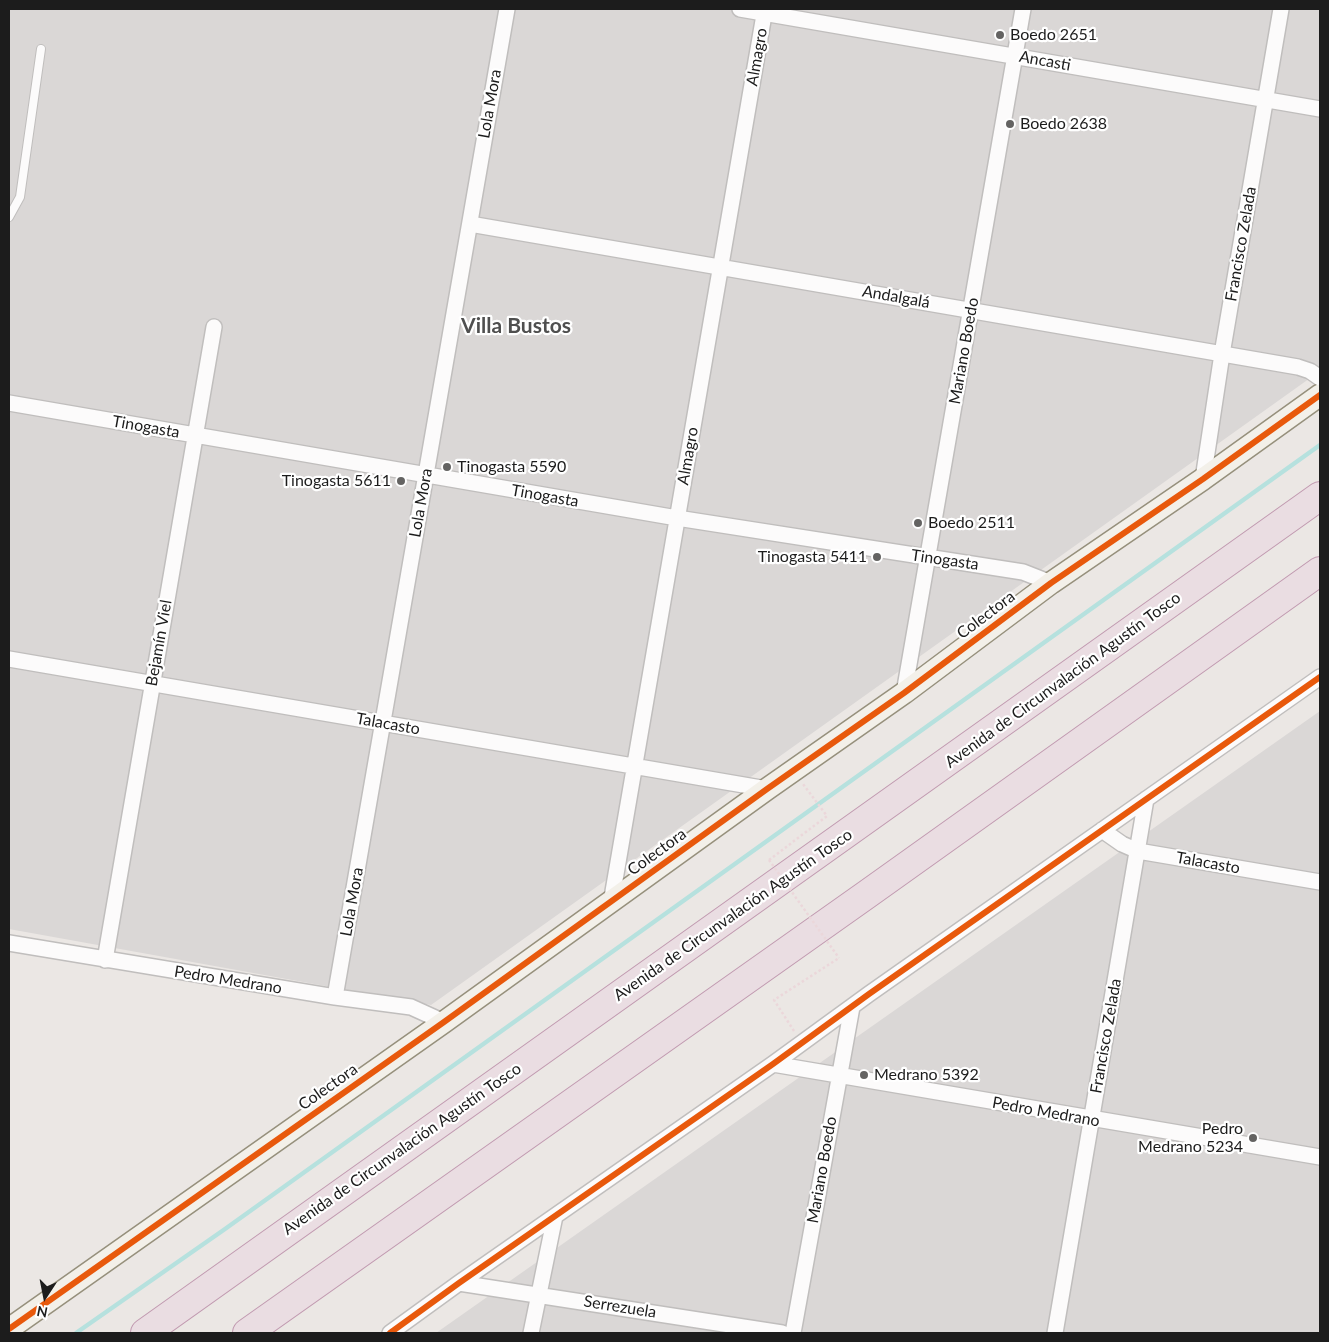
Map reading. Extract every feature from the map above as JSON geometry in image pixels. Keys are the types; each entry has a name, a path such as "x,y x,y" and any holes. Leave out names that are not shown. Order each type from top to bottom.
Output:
{"highway":[{"name":"Avenida de Circunvalación Agustín Tosco","path":"145,1333 1320,496"},
{"path":"247,1333 866,895 1320,570"}],"street":[{"name":"Lola Mora","path":"335,997 507,9"},
{"name":"Ancasti","path":"740,9 764,11 1320,109"},
{"name":"Mariano Boedo","path":"904,693 1023,9"},
{"name":"Francisco Zelada","path":"1203,479 1222,354 1281,9"},
{"name":"Almagro","path":"611,903 764,11"},
{"name":"Andalgalá","path":"470,224 1298,367 1310,371 1320,378"},
{"name":"Bejamín Viel","path":"104,960 214,327"},
{"name":"Colectora","path":"9,1329 611,903 904,693 1051,583 1203,479 1320,395"},
{"name":"Tinogasta","path":"9,403 677,518 1023,572 1051,583"},
{"name":"Talacasto","path":"9,659 767,790"},
{"path":"390,1333 1320,676"},
{"name":"Francisco Zelada","path":"1056,1333 1146,798"},
{"name":"Talacasto","path":"1102,830 1122,844 1138,851 1320,882"},
{"name":"Pedro Medrano","path":"9,943 335,997 411,1007 444,1022"},
{"name":"Mariano Boedo","path":"793,1333 852,1008"},
{"name":"Pedro Medrano","path":"772,1064 1092,1120 1320,1157"},
{"path":"531,1333 555,1216"},
{"name":"Serrezuela","path":"459,1283 782,1333"}],"lane":[{"path":"9,217 20,197 41,49"}],"path":[{"path":"794,1030 774,1000 839,958 769,860 827,816 801,782"}],"shaded area":[{"path":"9,9 1320,9 1320,371 431,1005 9,929"},
{"path":"1320,711 1320,1333 436,1333"}],"waterway":[{"path":"76,1333 225,1229 1320,445"}],"cycle path":[{"path":"9,1329 444,1022 767,789 904,693 1051,583 1203,479 1320,395"},
{"path":"390,1333 1320,677"}],"place":[{"name":"Boedo 2651","path":"1000,35"},
{"name":"Boedo 2638","path":"1010,124"},
{"name":"Tinogasta 5590","path":"447,467"},
{"name":"Tinogasta 5611","path":"401,481"},
{"name":"Boedo 2511","path":"918,523"},
{"name":"Tinogasta 5411","path":"877,557"},
{"name":"Medrano 5392","path":"864,1075"},
{"name":"Pedro Medrano 5234","path":"1253,1138"}],"district":[{"name":"Villa Bustos","path":"516,326"}]}
